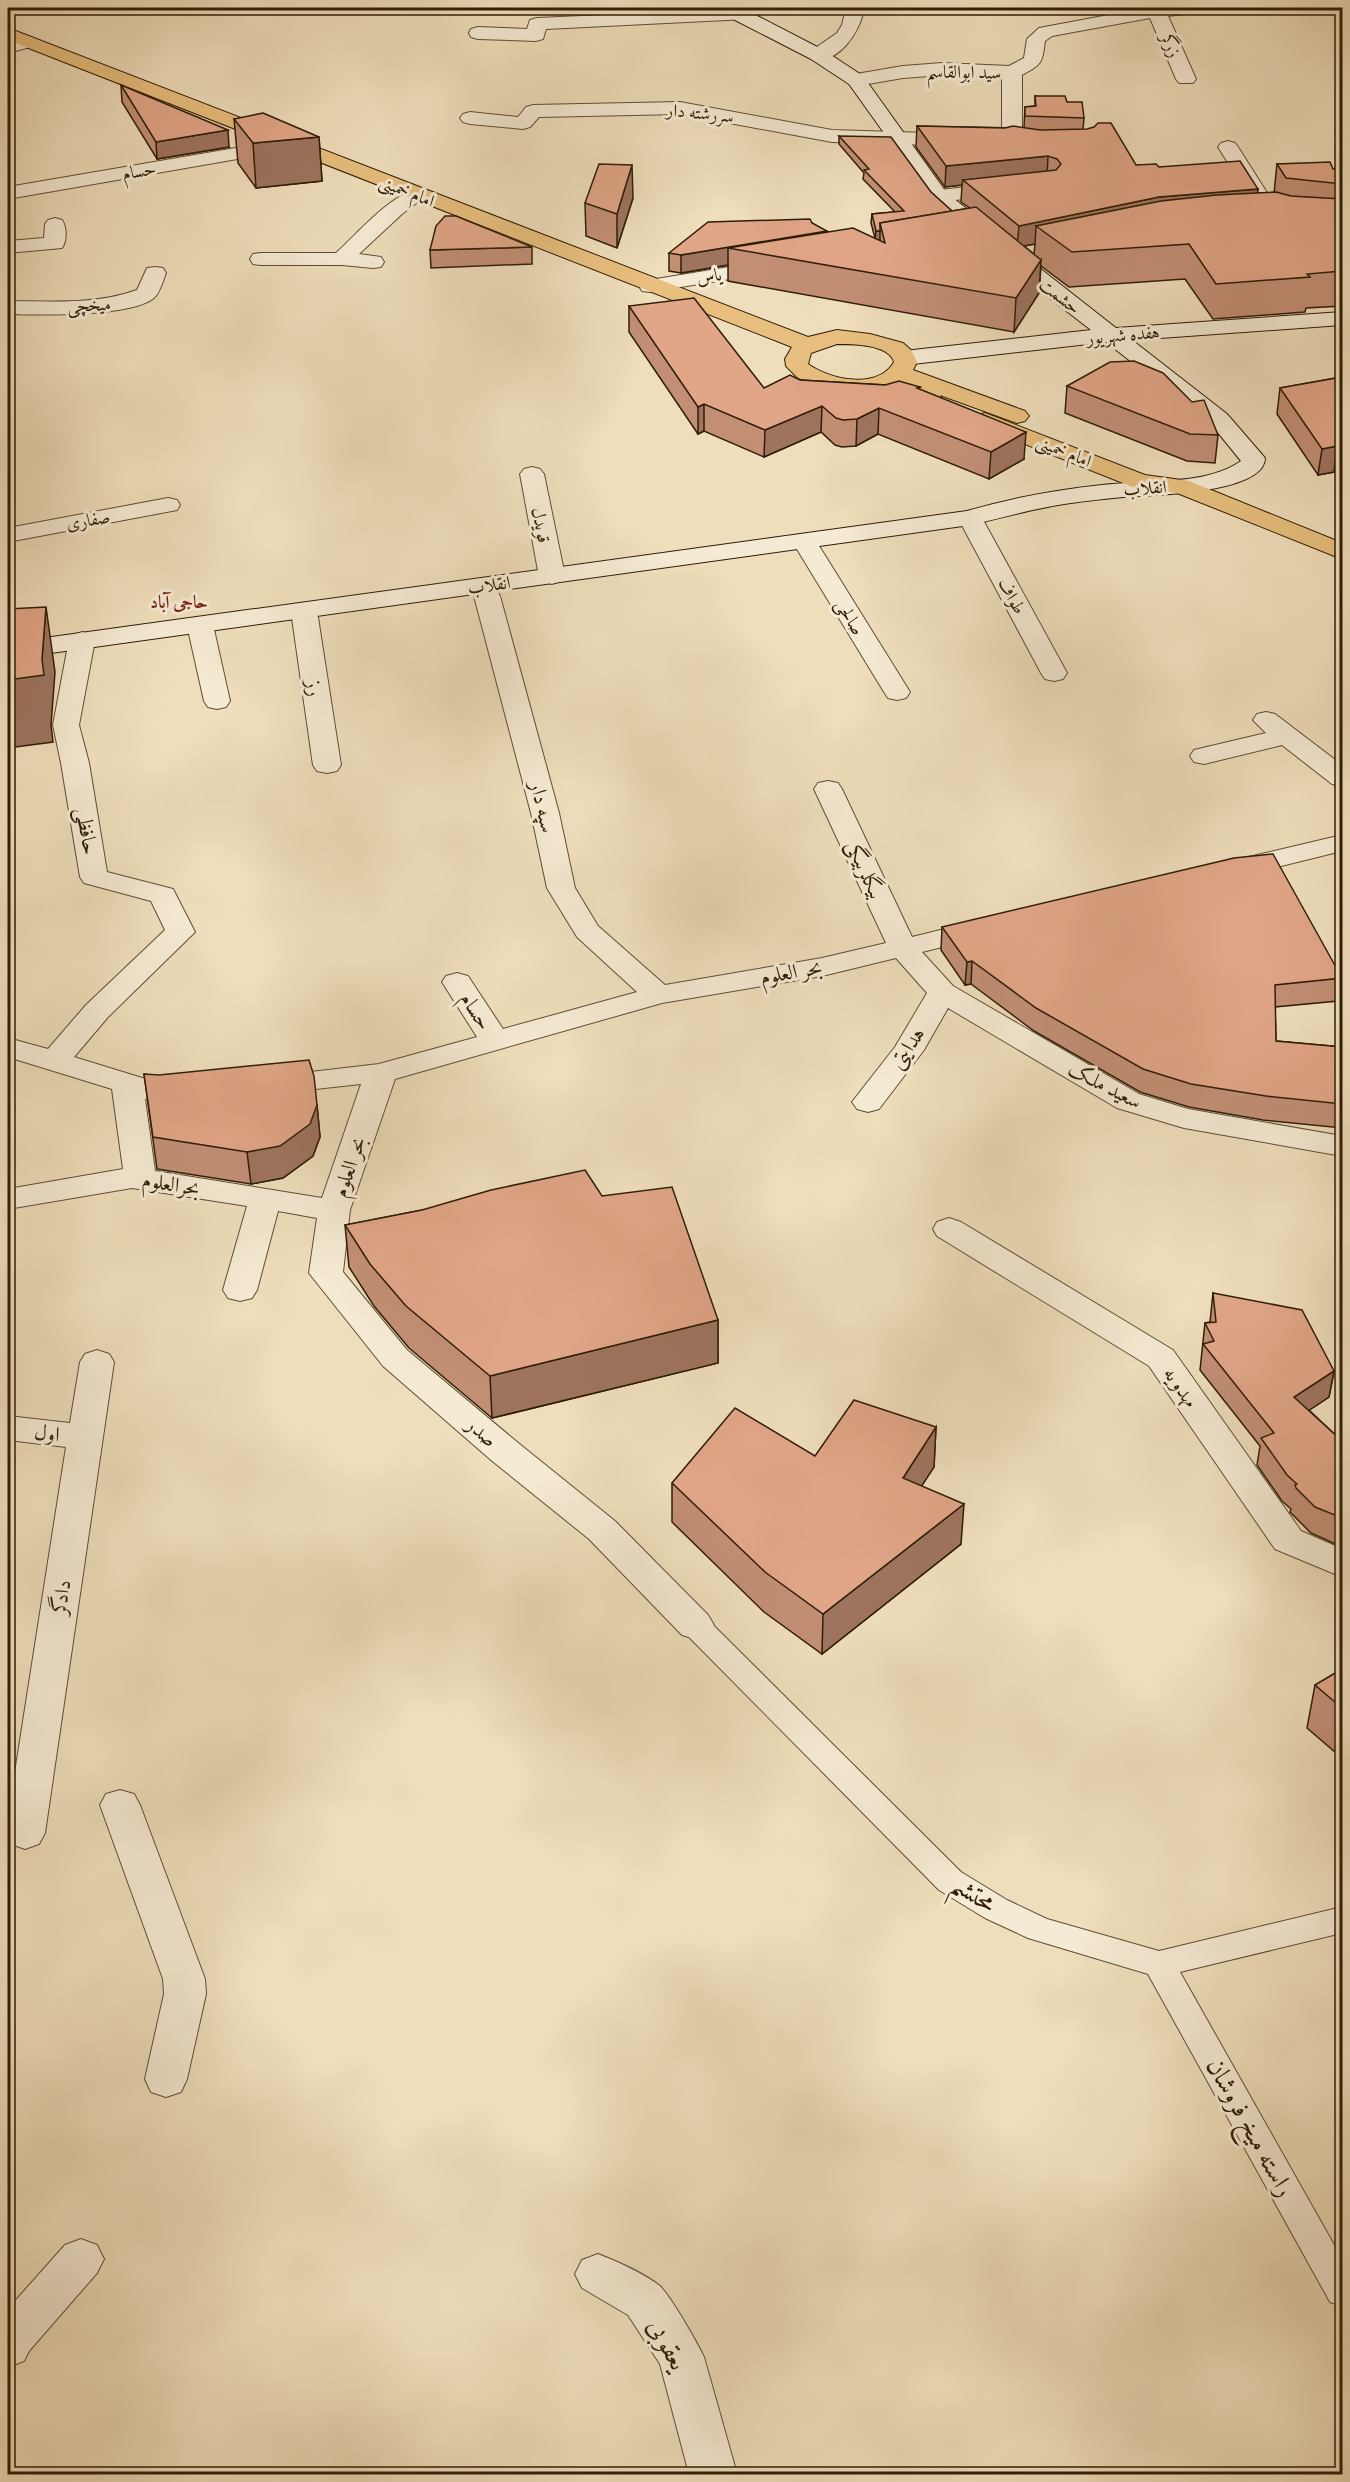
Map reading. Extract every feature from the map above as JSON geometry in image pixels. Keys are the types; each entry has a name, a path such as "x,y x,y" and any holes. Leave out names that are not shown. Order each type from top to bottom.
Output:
{"main road":[{"name":"امام خمینی","path":"14,41 808,345 821,340 855,337 887,344 898,350 895,370 1141,482 1180,486 1342,552"},
{"path":"808,345 799,351 795,359 797,366 816,380 849,385 895,370"}],"street":[{"path":"818,55 845,38 854,19 855,8"},
{"name":"سید ابوالقاسم","path":"856,80 903,72 942,69 1012,72 1033,61 1036,39 1046,32 1156,9 1191,8"},
{"name":"زرگر","path":"1156,9 1186,79"},
{"path":"478,33 536,35 537,24 736,11"},
{"name":"حشمت","path":"736,11 818,55 856,80 939,196 1011,257 1219,419 1253,458 1253,464 1247,470 1232,477 1180,486"},
{"path":"898,138 1003,141 1012,136 1012,72"},
{"name":"سررشته دار","path":"470,118 523,123 533,111 680,108 832,136 898,138"},
{"path":"1228,147 1254,189 1264,219"},
{"name":"حسام","path":"8,193 270,148"},
{"path":"939,196 1023,187"},
{"path":"1254,189 1278,188"},
{"path":"342,259 395,210 417,195"},
{"path":"8,247 55,244 55,224"},
{"path":"955,235 981,231"},
{"path":"1011,257 1032,252"},
{"path":"261,259 342,259 373,262"},
{"name":"یاس","path":"650,286 793,262"},
{"name":"میخچی","path":"8,308 103,306 128,302 146,294 155,273"},
{"path":"1072,339 1088,335 1091,330 1084,314"},
{"name":"هفده شهریور","path":"895,370 1072,339 1342,318"},
{"name":"قویدل","path":"532,474 552,576"},
{"name":"انقلاب","path":"8,651 970,518 1008,520 1145,502 1180,486"},
{"name":"صفاری","path":"8,535 168,506"},
{"name":"طواف","path":"970,518 1054,673"},
{"name":"صالحی","path":"804,541 897,692"},
{"name":"سپه دار","path":"482,586 487,596 521,718 561,888 587,931 659,995"},
{"name":"رز","path":"304,611 327,765"},
{"path":"200,626 217,701"},
{"name":"حافظی","path":"54,1061 97,1011 180,932 163,895 94,877 66,725 82,640"},
{"path":"1204,756 1277,728 1342,778"},
{"name":"بیگلربیگی","path":"828,789 903,948"},
{"path":"1208,875 1342,843"},
{"name":"بحر العلوم","path":"334,1210 381,1073 659,995 822,967 1005,923"},
{"name":"سعید ملک","path":"903,948 942,992 1128,1101 1184,1118 1342,1146"},
{"name":"حسام","path":"457,982 495,1041"},
{"name":"هدایتی","path":"868,1102 909,1050 942,992"},
{"path":"8,1047 163,1095 381,1073"},
{"path":"127,1085 140,1179"},
{"name":"بحرالعلوم","path":"8,1198 132,1178 334,1210"},
{"path":"240,1290 265,1198"},
{"name":"صدر","path":"334,1210 326,1273 395,1358 504,1451 602,1530 695,1625"},
{"name":"مهدویه","path":"949,1229 1161,1358 1288,1540 1342,1564"},
{"name":"دادگر","path":"25,1833 97,1362"},
{"name":"اول","path":"8,1428 86,1437"},
{"name":"محتشم","path":"695,1625 950,1881 996,1908 1039,1929 1159,1964 1342,1920"},
{"path":"120,1805 184,1979 183,2007 166,2079"},
{"name":"راسته میخ فروشان","path":"1159,1964 1342,2291"},
{"path":"8,2346 13,2336 81,2259"},
{"name":"یعقوبی","path":"598,2274 644,2301 681,2357 713,2475"}],"building":[{"path":"121,85 228,130 156,142"},
{"path":"1035,96 1065,96 1067,102 1082,102 1084,118 1025,116 1025,107 1036,106"},
{"path":"263,113 319,137 253,143 234,119"},
{"path":"1098,123 1111,123 1136,165 1156,164 1159,167 1240,161 1258,189 1159,197 1019,226 963,180 1056,170 1061,164 1057,159 1048,156 946,166 917,126 1005,128 1013,126 1040,130 1087,129"},
{"path":"839,136 891,137 931,192 952,211 880,223 880,231 876,231 872,214 904,211 864,170 869,169"},
{"path":"1330,162 1333,169 1342,168 1342,184 1286,178 1277,164"},
{"path":"599,164 632,165 617,214 585,203"},
{"path":"1276,192 1291,196 1342,199 1342,271 1307,274 1310,277 1216,284 1189,244 1072,252 1036,226 1161,201"},
{"path":"976,207 1041,260 1016,298 728,248 853,228 885,243 880,223"},
{"path":"445,216 456,216 532,247 430,250 436,226"},
{"path":"810,219 812,223 827,231 681,255 669,253 708,222"},
{"path":"694,298 764,388 790,375 800,380 885,385 899,381 920,387 917,388 1026,432 991,452 879,408 857,419 843,420 836,418 822,406 765,430 704,404 698,407 629,306"},
{"path":"1134,361 1163,373 1192,402 1204,400 1218,435 1190,434 1067,386 1110,362"},
{"path":"1342,377 1342,451 1337,446 1322,449 1280,388"},
{"path":"46,607 42,659 44,675 8,680 8,609"},
{"path":"1273,854 1342,978 1275,985 1276,1041 1342,1047 1342,1104 1266,1096 1191,1084 1143,1069 1036,1008 972,961 967,962 942,927 1234,858"},
{"path":"309,1060 314,1076 317,1105 310,1124 280,1146 247,1152 153,1137 144,1074 159,1075"},
{"path":"585,1170 602,1196 672,1187 718,1320 490,1376 406,1306 370,1264 345,1225 422,1210 491,1190"},
{"path":"1213,1293 1302,1310 1334,1371 1294,1397 1342,1441 1342,1518 1315,1507 1296,1488 1297,1484 1287,1475 1261,1438 1274,1433 1203,1344 1214,1341 1205,1323 1216,1322"},
{"path":"854,1400 936,1427 903,1478 964,1504 823,1614 765,1572 672,1483 735,1408 815,1456"},
{"path":"1342,1669 1342,1708 1315,1685"}],"district":[{"name":"حاجی آباد","path":"179,602"}]}
